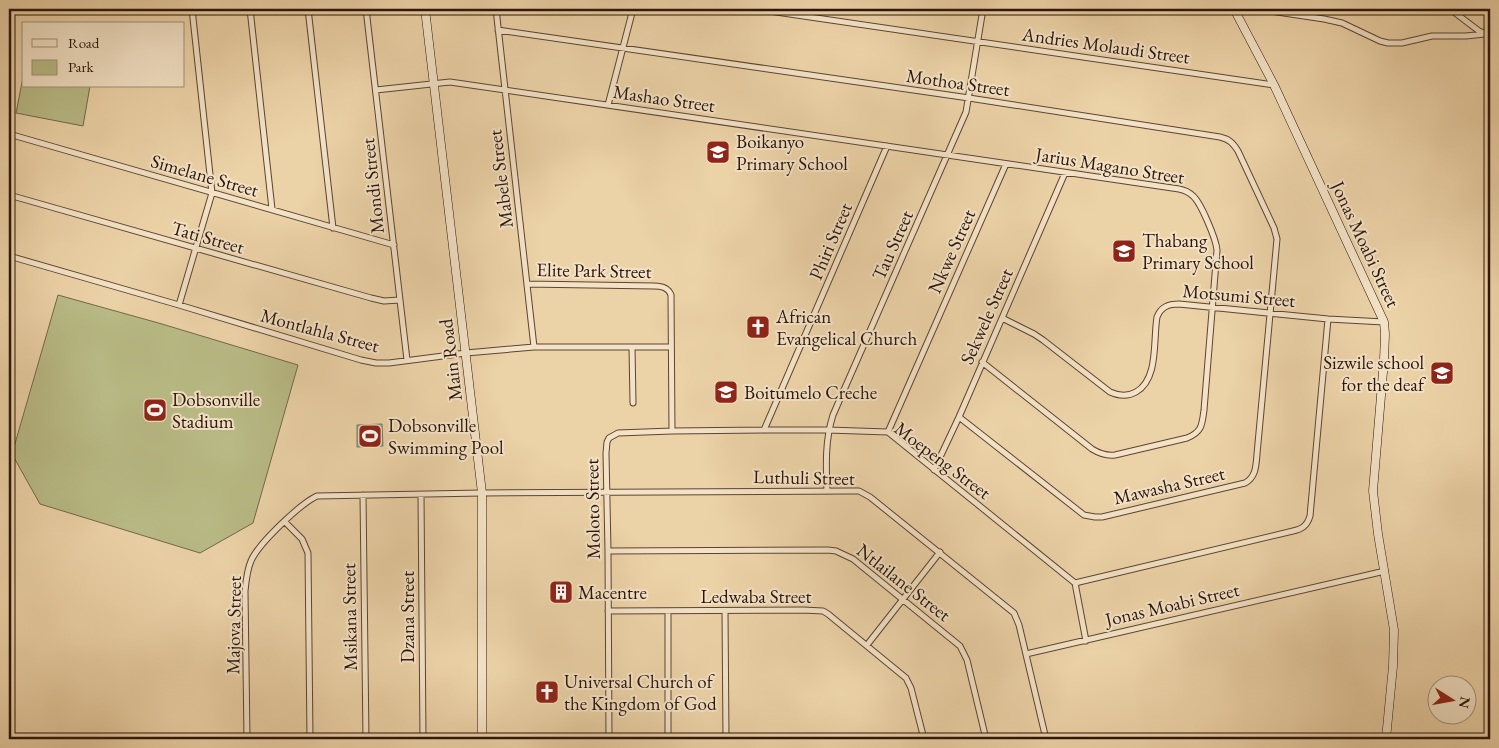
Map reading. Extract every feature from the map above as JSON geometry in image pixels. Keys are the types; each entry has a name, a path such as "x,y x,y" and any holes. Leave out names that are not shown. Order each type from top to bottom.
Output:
{"street":[{"path":"179,305 212,193 192,9"},
{"path":"250,9 272,209"},
{"path":"308,9 333,228"},
{"name":"Mondi Street","path":"366,9 407,360"},
{"name":"Main Road","path":"425,9 482,493 482,739"},
{"name":"Mabele Street","path":"496,9 534,347"},
{"path":"608,105 633,9"},
{"name":"Andries Molaudi Street","path":"755,9 1274,85"},
{"name":"Tau Street","path":"828,491 826,466 828,430 966,112 983,9"},
{"name":"Jonas Moabi Street","path":"1234,9 1274,85 1384,322 1384,351 1372,491 1393,620 1394,642 1386,739"},
{"path":"1256,9 1342,23 1380,41 1394,44 1432,36 1488,34"},
{"path":"1450,9 1479,31 1488,34"},
{"name":"Mothoa Street","path":"498,30 969,98 1220,137 1229,140 1238,151 1276,234 1270,313"},
{"name":"Mashao Street","path":"376,90 450,82 948,154"},
{"name":"Simelane Street","path":"9,134 394,245"},
{"name":"Phiri Street","path":"764,430 887,146"},
{"name":"Jarius Magano Street","path":"948,154 1179,189 1192,194 1196,198 1216,244 1204,410 1198,433 1187,438 1115,455 1108,456 1098,453 982,362"},
{"name":"Nkwe Street","path":"888,432 1006,164"},
{"name":"Sekwele Street","path":"934,470 1065,173"},
{"name":"Tati Street","path":"9,195 371,298 384,301 400,300"},
{"name":"Montlahla Street","path":"9,256 368,362 382,363 466,352 534,347 671,346"},
{"name":"Elite Park Street","path":"527,284 662,286 670,291 672,431"},
{"name":"Motsumi Street","path":"1002,318 1044,340 1110,392 1126,396 1139,391 1148,381 1152,366 1157,317 1159,311 1170,304 1328,319 1384,322"},
{"name":"Mawasha Street","path":"959,417 1084,515 1102,517 1244,483 1254,475 1270,313"},
{"path":"1086,641 1075,582 1293,531 1305,526 1310,516 1328,319"},
{"path":"632,347 633,403"},
{"name":"Moepeng Street","path":"618,433 764,430 888,432 1075,582"},
{"name":"Moloto Street","path":"609,739 606,453 607,442 613,435 618,433"},
{"name":"Luthuli Street","path":"482,493 852,491 865,494 1014,613 1019,624 1046,739"},
{"name":"Majova Street","path":"247,739 247,575 249,564 256,551 300,506 317,496 482,493"},
{"name":"Msikana Street","path":"363,494 366,739"},
{"name":"Dzana Street","path":"422,494 423,739"},
{"path":"285,522 302,539 308,553 310,739"},
{"name":"Ntlailane Street","path":"608,552 836,551 853,559 956,641 967,660 986,739"},
{"path":"866,645 940,552"},
{"name":"Jonas Moabi Street","path":"1026,654 1384,571"},
{"name":"Ledwaba Street","path":"608,611 823,611 901,673 909,683 924,739"},
{"path":"668,611 668,739"},
{"path":"725,611 726,739"},
{"path":"602,739 609,739"}],"green space":[{"path":"22,82 22,88 90,88 83,126 16,113"},
{"name":"Dobsonville Stadium","path":"58,295 298,365 253,523 200,553 40,504 12,454"}],"water":[{"name":"Dobsonville Swimming Pool","path":"382,424 383,446 357,447 357,425"}],"place":[{"name":"Boikanyo Primary School","path":"718,152"},
{"name":"Thabang Primary School","path":"1124,251"},
{"name":"African Evangelical Church","path":"758,327"},
{"name":"Sizwile school for the deaf","path":"1442,373"},
{"name":"Boitumelo Creche","path":"726,392"},
{"name":"Dobsonville Stadium","path":"155,410"},
{"name":"Dobsonville Swimming Pool","path":"370,436"},
{"name":"Macentre","path":"561,592"},
{"name":"Universal Church of the Kingdom of God","path":"547,692"}]}
